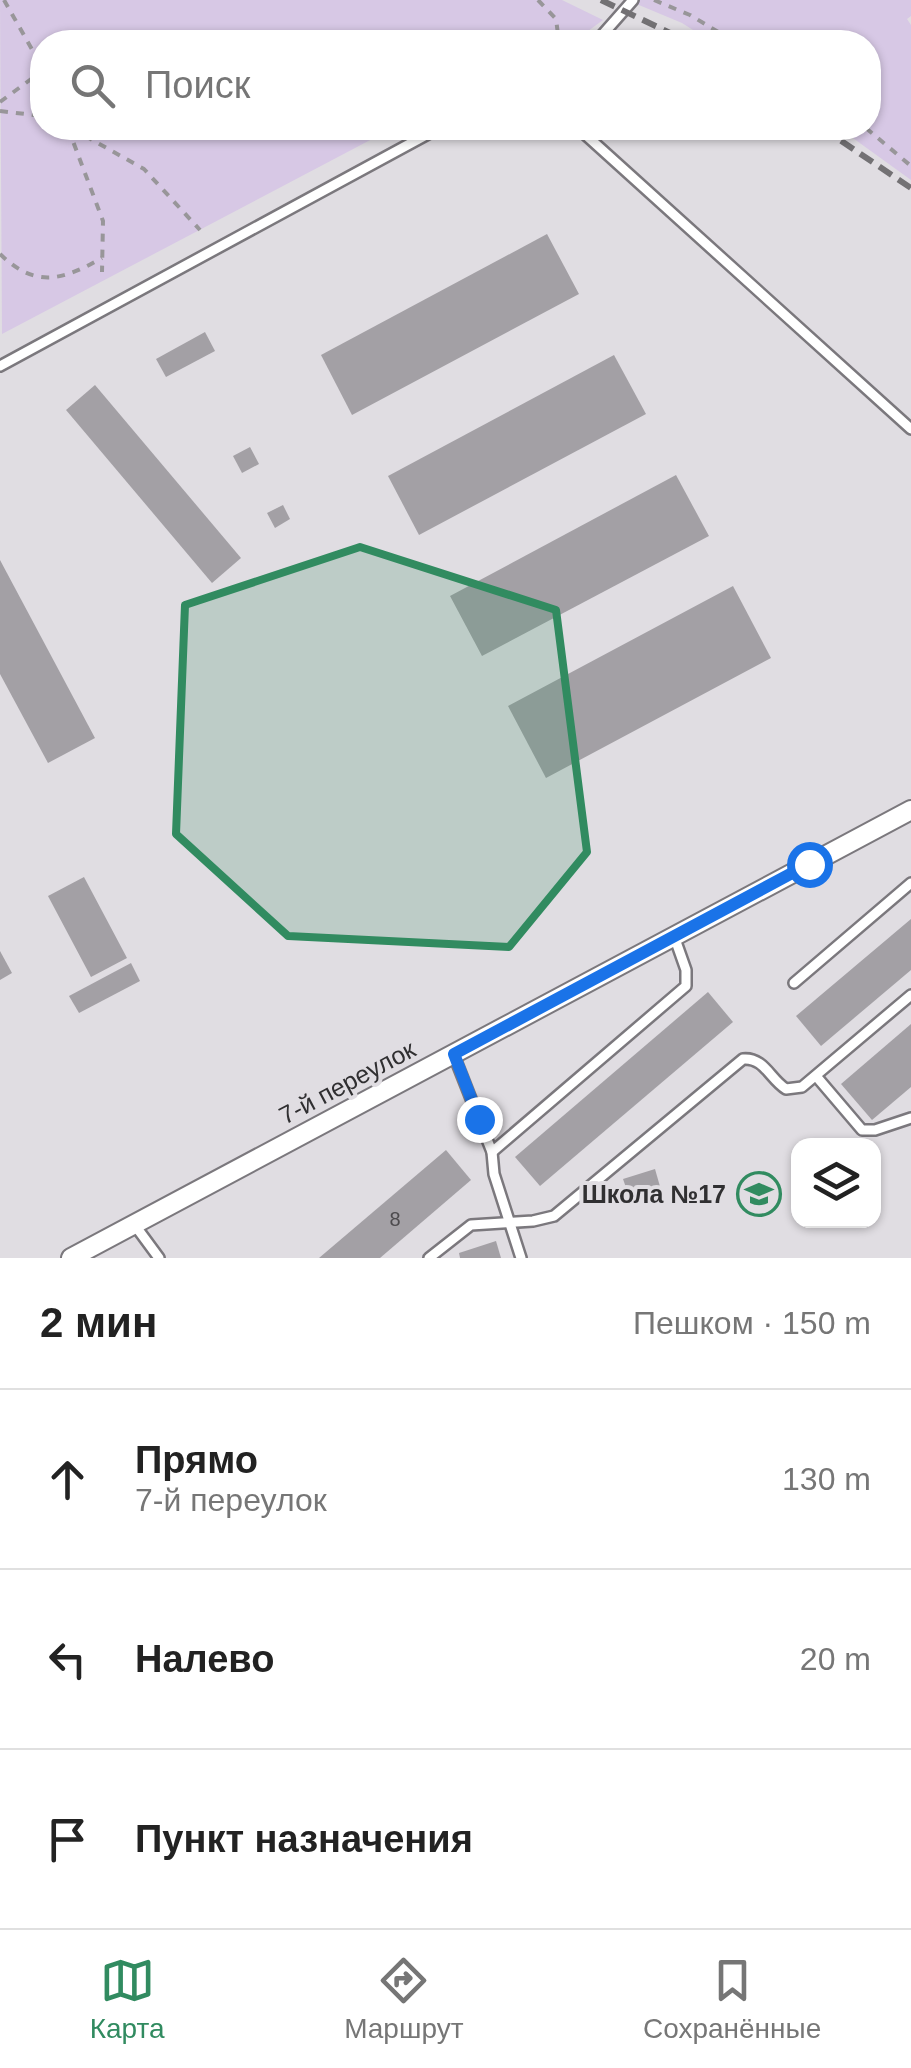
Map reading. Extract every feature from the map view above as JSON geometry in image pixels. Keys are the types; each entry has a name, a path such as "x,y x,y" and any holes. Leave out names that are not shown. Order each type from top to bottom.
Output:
{"street":[{"name":"7-й переулок","path":"71,1258 911,810"}],"lane":[{"path":"607,30 633,0"},
{"path":"0,366 417,140"},
{"path":"591,140 911,429"},
{"path":"794,983 911,883"},
{"path":"492,1152 686,986 688,978 674,936"},
{"path":"429,1258 471,1225 546,1219 562,1210 743,1059 753,1058 760,1063 786,1090 802,1087 911,995"},
{"path":"454,1054 492,1152 494,1174 521,1258"},
{"path":"816,1076 862,1130 911,1118"},
{"path":"134,1224 159,1258"}],"path":[{"path":"4,0 30,47"},
{"path":"538,0 556,20 558,30"},
{"path":"654,0 715,30"},
{"path":"0,102 30,78"},
{"path":"0,111 30,112"},
{"path":"74,140 103,221 102,272"},
{"path":"92,140 144,169 200,230"},
{"path":"880,140 911,166"},
{"path":"0,254 34,278 70,276 102,258"}],"highlighted area":[{"path":"360,547 556,610 587,852 509,947 288,936 176,834 185,605"}],"shaded area":[{"path":"0,0 562,0 603,20 589,30 30,30 30,140 370,140 2,334"},
{"path":"627,0 911,0 911,16 907,19 911,25 911,180 856,140 881,140 881,30 693,30"}],"building":[{"path":"547,234 579,294 352,415 321,355"},
{"path":"205,332 215,351 166,377 156,359"},
{"path":"614,355 646,414 419,535 388,476"},
{"path":"95,385 241,558 212,583 66,410"},
{"path":"250,447 259,464 242,473 233,456"},
{"path":"676,475 709,536 482,656 450,596"},
{"path":"283,505 290,519 275,528 267,513"},
{"path":"0,560 95,738 48,763 0,674"},
{"path":"733,586 771,658 546,778 508,706"},
{"path":"84,877 127,958 91,977 48,896"},
{"path":"911,919 911,970 821,1046 796,1016"},
{"path":"0,951 12,973 0,980"},
{"path":"131,963 140,981 79,1013 69,996"},
{"path":"708,992 733,1022 540,1186 515,1157"},
{"path":"911,1024 911,1087 872,1120 841,1084"},
{"path":"446,1150 471,1180 380,1258 319,1258"},
{"path":"655,1169 661,1190 630,1199 623,1179"},
{"path":"496,1241 501,1258 460,1258 459,1253"}],"railway":[{"path":"601,0 664,30"},
{"path":"840,140 911,188"}],"place":[{"name":"Школа №17","path":"759,1194"}],"route":[{"path":"479,1119 454,1054 809,864"}]}
